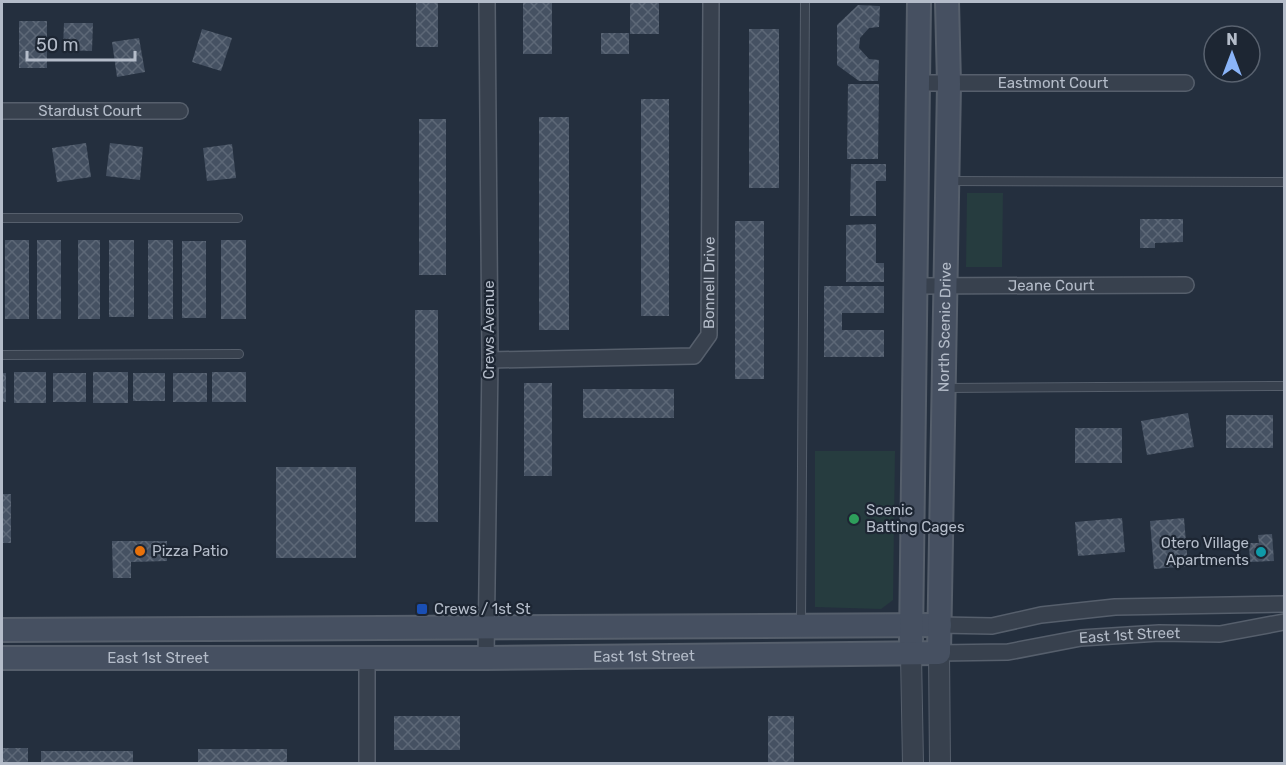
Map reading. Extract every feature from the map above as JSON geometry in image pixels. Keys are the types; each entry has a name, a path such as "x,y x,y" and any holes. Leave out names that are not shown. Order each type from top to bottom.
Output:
{"main road":[{"name":"North Scenic Drive","path":"911,654 919,2"},
{"name":"North Scenic Drive","path":"939,653 949,84 947,2"},
{"name":"East 1st Street","path":"2,630 940,625"},
{"name":"East 1st Street","path":"2,657 486,658 939,653"}],"street":[{"name":"Crews Avenue","path":"486,658 490,360 488,2"},
{"name":"Bonnell Drive","path":"490,360 694,356 709,335 711,2"},
{"name":"Eastmont Court","path":"919,83 1186,83"},
{"name":"Stardust Court","path":"2,111 180,111"},
{"name":"Jeane Court","path":"915,286 1186,285"},
{"name":"East 1st Street","path":"940,625 992,626 1041,615 1115,607 1284,604"},
{"name":"East 1st Street","path":"939,653 1008,652 1081,638 1159,633 1220,634 1284,622"},
{"path":"939,653 940,764"},
{"path":"911,654 913,764"},
{"path":"367,657 367,764"}],"lane":[{"path":"801,627 805,2"},
{"path":"946,182 1284,182"},
{"path":"2,218 238,218"},
{"path":"2,355 239,354"},
{"path":"943,388 1284,386"}],"green space":[{"path":"967,193 1003,193 1002,267 966,267"},
{"name":"Scenic Batting Cages","path":"815,451 895,451 893,600 881,609 815,607"}],"building":[{"path":"416,2 438,2 438,47 416,47"},
{"path":"523,2 552,2 552,54 523,54"},
{"path":"630,2 659,2 659,34 630,34"},
{"path":"858,5 880,6 879,27 869,28 860,38 859,48 869,59 879,60 878,81 859,81 837,65 837,25"},
{"path":"19,21 47,21 47,68 19,68"},
{"path":"64,23 93,23 92,51 63,50"},
{"path":"202,29 232,38 221,71 192,62"},
{"path":"749,29 779,29 779,188 749,188"},
{"path":"601,33 629,33 629,54 601,54"},
{"path":"139,38 145,72 117,77 112,42"},
{"path":"848,84 879,84 878,159 847,159"},
{"path":"641,99 669,99 669,316 641,316"},
{"path":"539,117 569,117 569,330 539,330"},
{"path":"419,119 446,119 446,275 419,275"},
{"path":"86,143 91,177 57,182 52,148"},
{"path":"110,143 143,147 140,180 106,176"},
{"path":"232,144 236,178 207,181 203,148"},
{"path":"851,164 886,164 886,181 876,181 876,216 850,216"},
{"path":"1140,219 1183,219 1183,242 1155,243 1155,248 1140,248"},
{"path":"735,221 764,221 764,379 735,379"},
{"path":"876,224 876,263 884,263 884,282 846,282 846,225"},
{"path":"5,240 29,240 29,319 5,319"},
{"path":"37,240 61,240 61,319 37,319"},
{"path":"78,240 100,240 100,319 78,319"},
{"path":"109,240 134,240 134,317 109,317"},
{"path":"148,240 173,240 173,319 148,319"},
{"path":"221,240 246,240 246,319 221,319"},
{"path":"182,241 206,241 206,318 182,318"},
{"path":"824,286 884,286 884,313 842,313 842,330 884,330 884,357 824,357"},
{"path":"415,310 438,310 438,522 415,522"},
{"path":"14,372 46,372 46,403 14,403"},
{"path":"93,372 128,372 128,403 93,403"},
{"path":"212,372 246,372 246,402 212,402"},
{"path":"2,373 6,373 6,402 2,402"},
{"path":"53,373 86,373 86,402 53,402"},
{"path":"133,373 165,373 165,401 133,401"},
{"path":"173,373 207,373 207,402 173,402"},
{"path":"524,383 552,383 552,476 524,476"},
{"path":"583,389 674,389 674,418 583,418"},
{"path":"1188,413 1194,447 1147,455 1141,421"},
{"path":"1226,415 1273,415 1273,448 1226,448"},
{"path":"1075,428 1122,428 1122,463 1075,463"},
{"path":"276,467 356,467 356,558 276,558"},
{"path":"2,494 11,494 11,543 2,543"},
{"path":"1122,518 1125,552 1078,556 1075,522"},
{"path":"1184,518 1188,566 1154,569 1150,521"},
{"name":"Otero Village Apartments","path":"1272,534 1274,561 1250,562 1249,543 1259,543 1258,535"},
{"name":"Pizza Patio","path":"112,541 167,541 167,561 131,562 131,578 113,578"},
{"path":"394,716 460,716 460,750 394,750"},
{"path":"768,716 794,716 794,764 768,764"},
{"path":"2,748 28,748 28,764 2,764"},
{"path":"198,749 287,749 287,764 198,764"},
{"path":"41,751 133,751 133,764 41,764"}],"place":[{"name":"Scenic Batting Cages","path":"854,519"},
{"name":"Pizza Patio","path":"140,551"},
{"name":"Otero Village Apartments","path":"1261,552"},
{"name":"Crews / 1st St","path":"422,609"}]}
